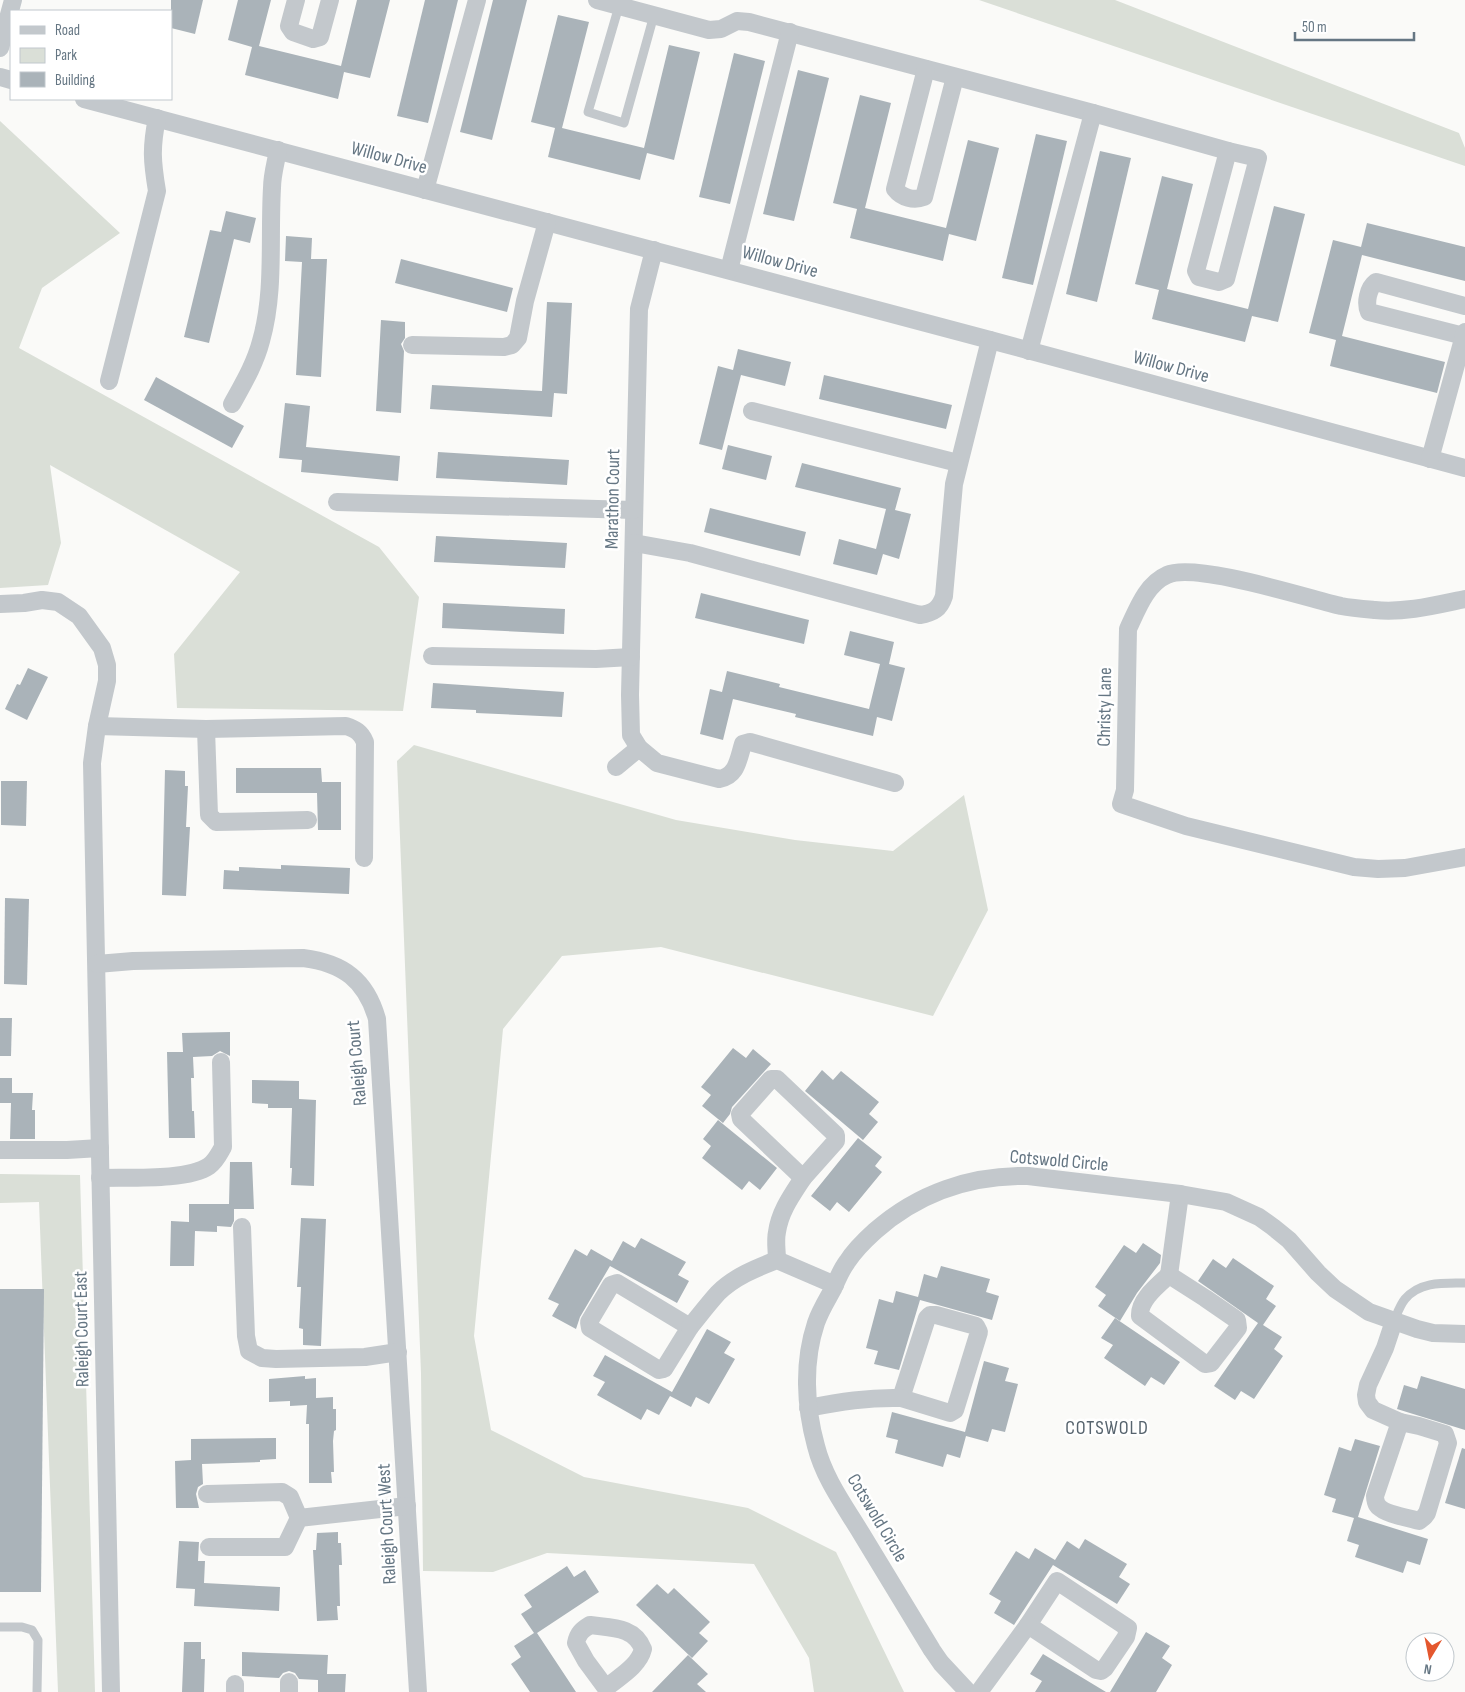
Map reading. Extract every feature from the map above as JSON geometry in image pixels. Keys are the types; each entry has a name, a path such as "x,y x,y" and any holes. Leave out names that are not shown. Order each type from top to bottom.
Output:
{"street":[{"path":"296,0 289,26 293,32 313,39 320,37 330,0"},
{"path":"424,190 477,0"},
{"path":"597,0 709,30 721,29 737,22 749,22 1258,158 1226,279 1219,282 1199,277 1196,271 1228,151"},
{"path":"0,48 10,11"},
{"path":"729,270 790,32"},
{"path":"926,68 895,189 900,195 917,200 924,197 955,77"},
{"name":"Willow Drive","path":"88,100 1465,468"},
{"path":"1029,351 1092,113"},
{"path":"109,381 157,191 152,162 152,145 157,118"},
{"path":"232,404 257,355 266,316 271,273 272,186 278,150"},
{"path":"412,345 504,347 512,345 518,338 525,301 547,222"},
{"name":"Marathon Court","path":"639,748 631,735 630,723 639,309 654,250"},
{"path":"1430,459 1464,334 1368,312 1366,307 1371,286 1376,282 1465,306"},
{"path":"634,542 690,553 920,615 930,614 942,603 944,596 954,484 990,340"},
{"path":"752,410 958,464"},
{"path":"337,502 634,510"},
{"name":"Christy Lane","path":"1465,599 1416,609 1377,611 1343,606 1222,576 1188,572 1168,574 1151,585 1128,629 1124,790 1121,804 1186,826 1354,867 1378,869 1405,868 1465,857"},
{"name":"Raleigh Court East","path":"0,604 42,600 58,602 79,616 102,648 107,665 107,681 97,726 92,764 110,1692"},
{"path":"432,656 596,659 631,657"},
{"path":"97,726 206,729 346,726 358,731 365,742 364,858"},
{"path":"206,729 209,815 216,822 308,820"},
{"path":"616,767 639,748 657,763 719,779 727,777 733,772 743,744 750,742 895,783"},
{"name":"Raleigh Court","path":"97,964 133,961 304,958 329,962 359,982 369,996 377,1019 398,1352"},
{"path":"100,1178 176,1175 196,1172 208,1166 216,1159 223,1147 221,1062"},
{"path":"777,1260 776,1233 783,1210 803,1178 836,1141 836,1135 777,1079 772,1079 740,1114 741,1119 803,1178"},
{"path":"0,1150 58,1151 100,1148"},
{"name":"Cotswold Circle","path":"968,1692 941,1663 932,1650 833,1488 816,1447 808,1408 808,1374 811,1342 819,1315 854,1253 885,1222 901,1210 923,1198 964,1183 994,1177 1028,1176 1180,1194 1226,1202 1259,1217 1289,1240 1335,1289 1369,1312 1417,1330 1433,1333 1465,1334"},
{"path":"1168,1275 1237,1320 1238,1328 1211,1363 1205,1364 1140,1316 1140,1309 1153,1290 1168,1275 1180,1194"},
{"path":"242,1227 246,1336 249,1350 262,1358 276,1359 365,1357 398,1352"},
{"path":"690,1327 617,1283 611,1285 589,1322 590,1328 659,1370 667,1366 690,1327 719,1292 734,1280 753,1269 777,1260 835,1285"},
{"path":"808,1408 878,1398 901,1398 950,1412 955,1410 979,1332 976,1326 936,1315 930,1315 926,1318 901,1398"},
{"path":"1394,1321 1385,1348 1368,1385 1367,1402 1373,1410 1400,1422 1445,1434 1448,1438 1427,1513 1418,1521 1378,1507 1375,1496 1400,1422"},
{"name":"Raleigh Court West","path":"398,1352 418,1692"},
{"path":"207,1494 282,1492 290,1497 299,1518 286,1547 210,1547"},
{"path":"299,1518 407,1506"},
{"path":"979,1692 1028,1625 1057,1581 1128,1628 1126,1637 1102,1671 1096,1670 1028,1625"}],"lane":[{"path":"619,6 588,112 624,123 654,15"},
{"path":"1394,1321 1404,1300 1414,1290 1437,1282 1465,1283"},
{"path":"0,1627 22,1627 32,1630 38,1640 37,1692"}],"green space":[{"path":"979,0 1115,0 1459,133 1465,148 1465,166"},
{"path":"0,121 120,233 42,288 19,348 379,547 419,597 403,711 177,708 174,654 240,572 50,465 61,543 48,585 0,588"},
{"path":"414,745 676,820 795,840 893,851 964,795 988,910 933,1016 661,947 562,956 503,1029 474,1336 491,1430 584,1477 748,1508 836,1552 904,1692 814,1692 809,1658 754,1564 547,1553 493,1572 423,1571 421,1373 397,761"},
{"path":"0,1174 80,1175 95,1692 58,1692 39,1202 0,1203"}],"building":[{"path":"171,0 203,0 195,34 172,28"},
{"path":"238,0 271,0 259,46 341,66 357,0 390,0 370,78 344,72 338,99 245,75 252,47 228,40"},
{"path":"425,0 458,0 428,123 397,116"},
{"path":"493,0 527,0 492,140 460,132"},
{"path":"558,15 589,22 562,128 644,148 669,45 700,52 674,160 647,153 640,180 548,157 555,128 531,122"},
{"path":"734,53 765,61 730,204 699,197"},
{"path":"798,70 829,78 794,221 763,214"},
{"path":"860,95 891,103 865,208 946,228 968,140 999,148 976,241 949,234 943,261 850,238 857,209 833,203"},
{"path":"1036,134 1067,141 1033,285 1002,278"},
{"path":"1100,151 1131,158 1097,302 1066,294"},
{"path":"1162,176 1193,184 1167,289 1248,309 1274,206 1305,214 1278,322 1252,316 1245,342 1152,319 1159,290 1135,284"},
{"path":"226,211 256,218 250,243 234,239 209,343 184,337 210,230 221,232"},
{"path":"1367,223 1465,247 1465,281 1362,255 1342,336 1445,362 1437,393 1330,366 1336,340 1309,333 1333,240 1361,247"},
{"path":"286,236 312,238 311,259 327,259 321,377 296,375 302,262 285,261"},
{"path":"401,259 513,288 507,312 395,283"},
{"path":"547,302 572,303 567,394 554,393 552,417 430,409 432,385 542,391"},
{"path":"381,320 405,322 405,338 401,344 404,351 401,413 376,411"},
{"path":"738,349 791,362 785,386 741,375 722,450 699,444 718,366 733,370"},
{"path":"824,375 952,405 946,429 819,399"},
{"path":"156,377 244,426 232,448 144,400"},
{"path":"285,403 310,406 306,447 400,456 398,481 301,472 302,460 279,458"},
{"path":"728,445 772,456 766,480 722,469"},
{"path":"438,452 569,460 567,485 436,478"},
{"path":"802,463 901,488 895,510 911,514 899,559 883,554 877,575 833,564 839,539 876,549 886,509 795,487"},
{"path":"710,508 806,532 800,556 704,532"},
{"path":"436,536 567,543 565,568 434,562"},
{"path":"701,593 809,620 804,644 695,618"},
{"path":"443,603 565,609 564,634 442,628"},
{"path":"850,631 894,642 889,664 905,668 892,721 877,717 873,736 795,717 796,714 733,699 723,740 700,734 710,689 722,692 727,671 780,684 779,687 869,709 880,664 844,655"},
{"path":"28,668 48,677 27,720 5,709 17,684 20,685"},
{"path":"433,683 564,692 562,717 476,713 476,710 431,708"},
{"path":"236,768 321,768 322,782 341,782 341,830 318,830 317,793 236,793"},
{"path":"165,770 185,771 185,786 188,786 186,827 190,827 186,896 162,895"},
{"path":"1,781 27,781 26,826 1,825"},
{"path":"281,865 350,868 349,894 223,889 224,870 239,871 239,867 281,869"},
{"path":"5,898 29,899 27,985 4,984"},
{"path":"0,1018 12,1018 11,1056 0,1056"},
{"path":"230,1032 230,1056 220,1051 212,1056 193,1057 194,1078 191,1078 195,1138 169,1138 167,1052 183,1052 182,1033"},
{"path":"733,1048 746,1058 753,1049 771,1064 732,1107 730,1114 723,1123 702,1106 711,1095 701,1087"},
{"path":"822,1070 833,1080 841,1071 879,1102 869,1114 878,1122 863,1140 805,1091"},
{"path":"0,1078 12,1078 12,1093 33,1093 32,1110 35,1110 35,1139 10,1139 11,1103 0,1103"},
{"path":"252,1080 299,1081 299,1099 316,1100 314,1186 291,1185 292,1108 268,1108 268,1104 252,1103"},
{"path":"718,1120 777,1168 760,1190 749,1181 742,1190 702,1158 711,1146 703,1139"},
{"path":"858,1138 882,1157 875,1166 882,1172 849,1212 837,1202 830,1211 811,1196"},
{"path":"230,1162 252,1162 254,1209 234,1209 234,1221 231,1227 217,1226 217,1232 195,1231 194,1266 170,1266 171,1221 189,1222 189,1204 229,1204"},
{"path":"301,1218 326,1219 321,1346 303,1345 303,1329 299,1328 301,1287 297,1287"},
{"path":"641,1238 686,1262 678,1275 689,1281 677,1303 610,1266 580,1317 576,1329 552,1316 559,1304 548,1299 575,1249 587,1256 591,1249 612,1261 623,1241 635,1248"},
{"path":"1143,1243 1161,1255 1160,1263 1137,1293 1120,1321 1098,1306 1106,1295 1095,1287 1124,1245 1136,1253"},
{"path":"1233,1258 1274,1286 1266,1299 1276,1306 1263,1325 1282,1337 1274,1349 1283,1356 1254,1399 1241,1391 1235,1400 1214,1386 1258,1323 1198,1281 1213,1259 1226,1268"},
{"path":"941,1266 990,1279 986,1292 999,1296 992,1320 920,1300 899,1370 874,1364 878,1351 866,1348 879,1299 893,1303 896,1291 918,1297 924,1274 937,1278"},
{"path":"0,1289 44,1289 41,1592 0,1592"},
{"path":"1115,1318 1180,1362 1164,1385 1151,1377 1145,1386 1104,1358 1113,1345 1101,1338"},
{"path":"707,1329 731,1342 724,1353 735,1359 709,1404 696,1397 691,1407 670,1396 659,1415 647,1409 641,1420 597,1395 605,1382 593,1376 605,1355 672,1392"},
{"path":"984,1361 1009,1368 1005,1381 1018,1384 1005,1432 992,1429 988,1442 966,1436 960,1458 947,1454 943,1467 895,1453 898,1440 886,1437 892,1412 965,1432"},
{"path":"305,1376 305,1379 316,1378 316,1398 333,1397 333,1409 336,1409 336,1430 334,1431 333,1441 334,1472 331,1472 332,1483 309,1483 309,1424 306,1424 307,1405 290,1406 290,1401 269,1402 269,1379"},
{"path":"1421,1376 1465,1389 1465,1430 1397,1409 1404,1385 1417,1389"},
{"path":"276,1438 276,1459 260,1460 260,1462 202,1464 203,1484 198,1487 196,1494 199,1508 176,1508 175,1461 191,1460 191,1439"},
{"path":"1355,1439 1380,1446 1358,1517 1428,1539 1420,1565 1407,1561 1403,1573 1355,1557 1359,1545 1347,1541 1354,1518 1332,1512 1336,1499 1324,1495 1339,1447 1351,1451"},
{"path":"1462,1448 1465,1449 1465,1509 1445,1503"},
{"path":"338,1532 338,1543 341,1543 342,1565 339,1565 340,1606 337,1606 338,1620 317,1621 313,1550 316,1550 317,1533"},
{"path":"1085,1539 1127,1564 1119,1577 1130,1584 1117,1604 1053,1565 1014,1625 994,1613 1001,1601 989,1594 1016,1551 1029,1559 1035,1548 1055,1560 1067,1541 1079,1549"},
{"path":"179,1541 199,1542 198,1561 205,1561 204,1583 280,1587 279,1611 194,1606 195,1589 176,1588"},
{"path":"567,1566 574,1577 585,1570 599,1592 537,1633 576,1692 530,1692 511,1664 521,1657 514,1646 534,1633 521,1614 532,1607 524,1595"},
{"path":"657,1584 668,1594 674,1588 710,1622 699,1633 708,1641 692,1658 636,1605"},
{"path":"1146,1632 1170,1646 1162,1658 1172,1665 1156,1692 1110,1692"},
{"path":"184,1642 201,1642 201,1659 205,1659 204,1692 182,1692"},
{"path":"242,1652 328,1655 327,1674 346,1674 345,1692 318,1692 318,1680 299,1679 295,1673 289,1671 283,1673 279,1678 242,1676"},
{"path":"1043,1654 1106,1692 1035,1692 1042,1681 1030,1674"},
{"path":"688,1655 708,1674 697,1684 706,1692 652,1692"}],"district":[{"name":"COTSWOLD","path":"1107,1428"}]}
